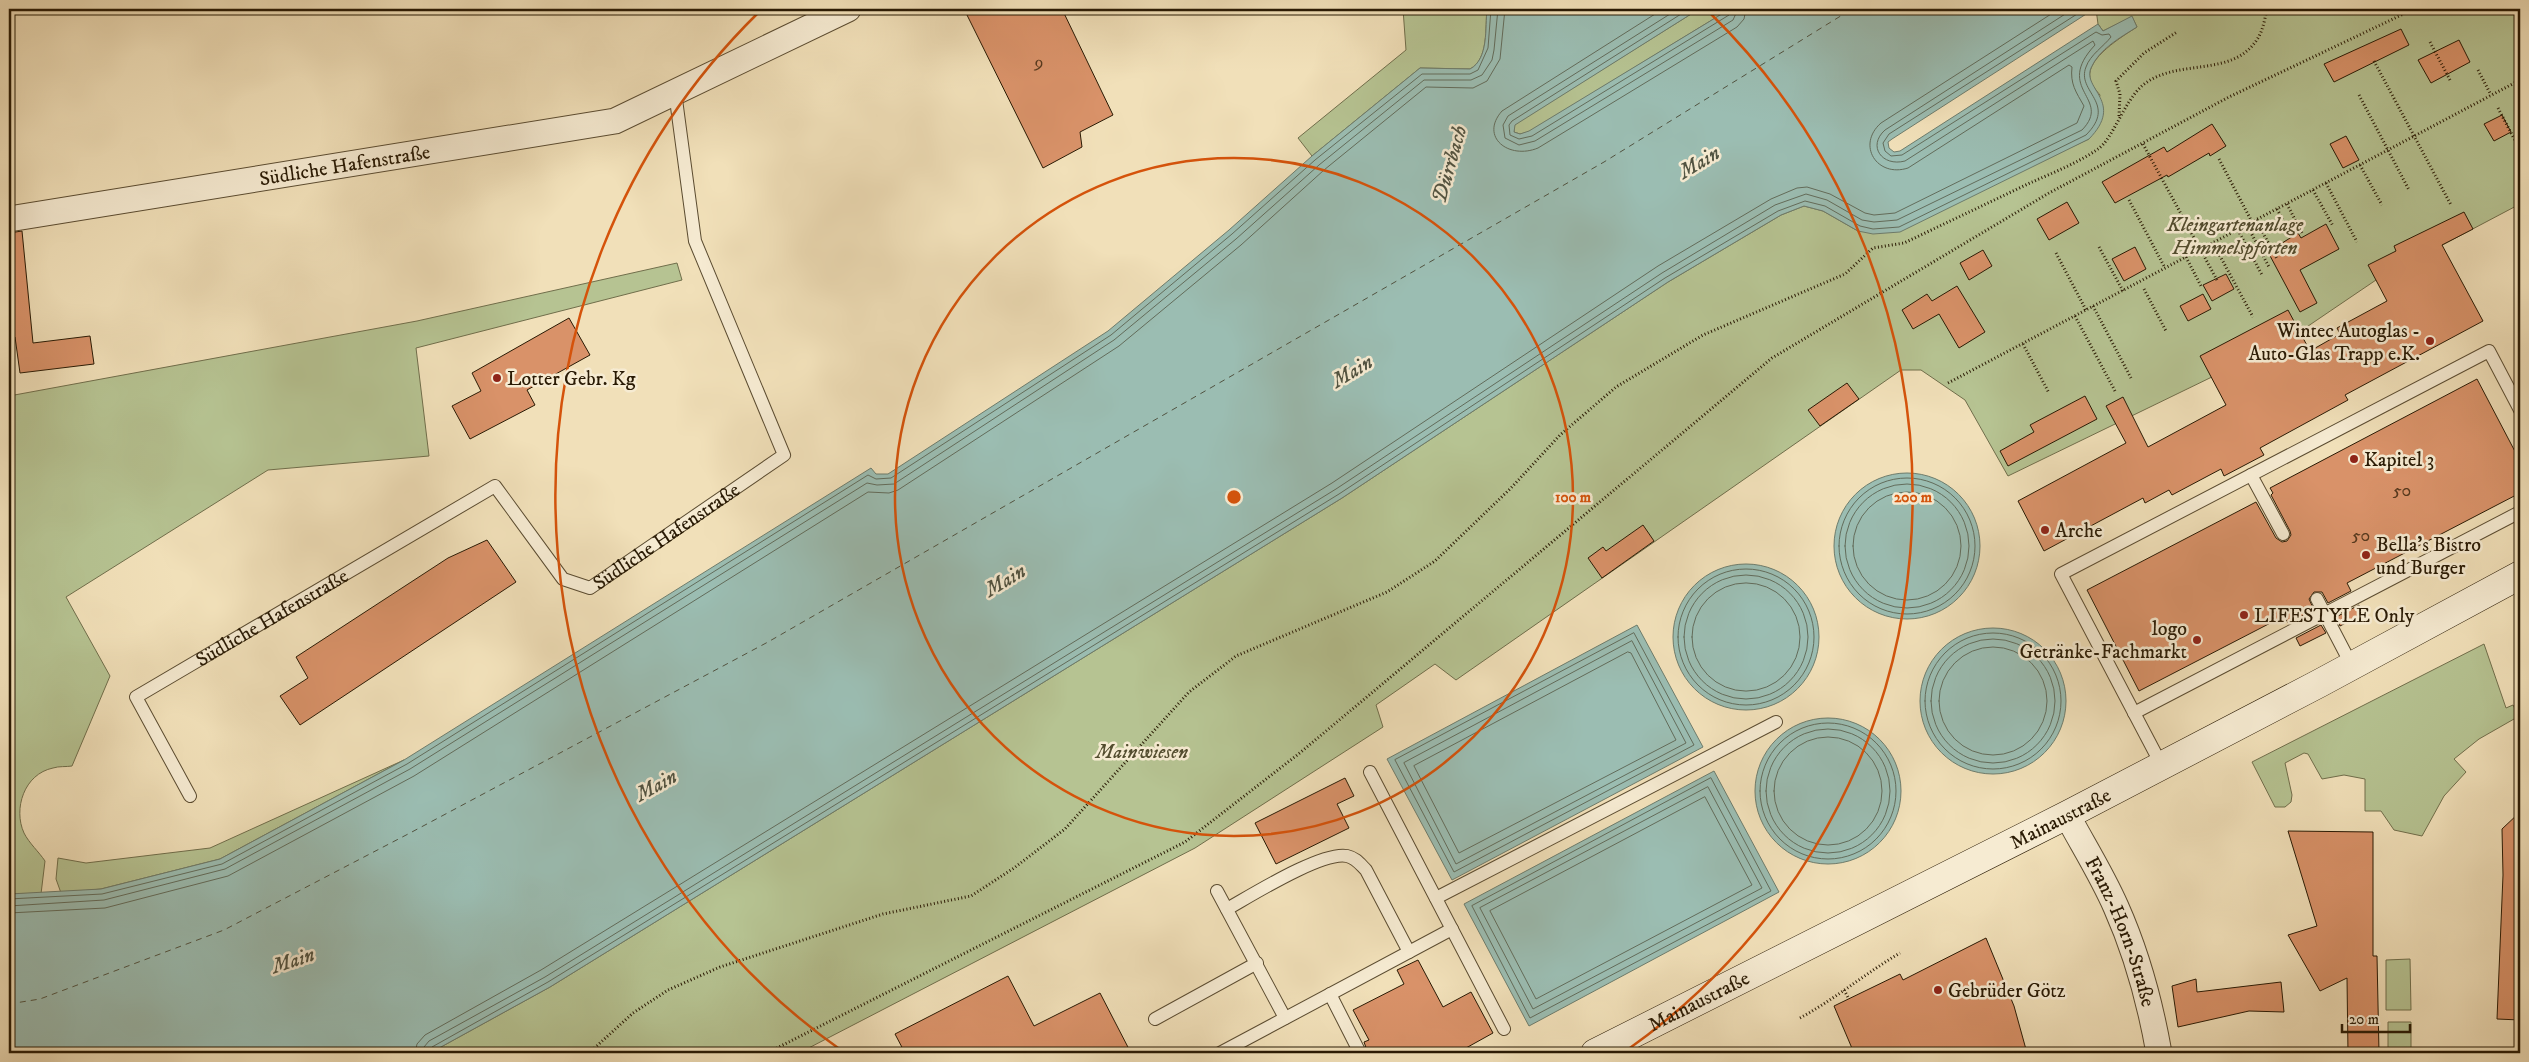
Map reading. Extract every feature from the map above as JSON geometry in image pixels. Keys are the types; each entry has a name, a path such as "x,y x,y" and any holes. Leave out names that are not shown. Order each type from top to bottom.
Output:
{"main road":[{"name":"Mainaustraße","path":"1595,1053 2068,815 2352,666 2520,574"}],"street":[{"name":"Südliche Hafenstraße","path":"9,219 615,121 848,9"},
{"name":"Franz-Horn-Straße","path":"2068,815 2115,906 2135,956 2150,1005 2159,1053"}],"lane":[{"name":"Südliche Hafenstraße","path":"190,796 136,697 495,486 563,578 590,588 784,456 695,241 675,92"},
{"path":"2162,766 2061,574 2489,351 2520,410"},
{"path":"2251,475 2282,534"},
{"path":"2134,713 2520,512"},
{"path":"2316,599 2352,666"},
{"path":"1436,898 1776,722"},
{"path":"1370,772 1504,1029"},
{"path":"1227,908 1305,867 1331,857 1347,856 1357,860 1366,870 1409,952"},
{"path":"1217,891 1286,1018"},
{"path":"1220,1053 1452,929"},
{"path":"1156,1020 1257,963"},
{"path":"1330,994 1360,1053"}],"path":[{"path":"589,1053 633,1013 668,990 720,967 883,914 971,896 1014,868 1065,829 1189,692 1236,656 1387,592 1435,561 1511,488 1560,435 1616,387 1703,335 1845,274 1873,248 1904,243 2100,148 2130,99 2144,85 2162,74 2178,68 2214,65 2241,55 2259,36 2267,9"},
{"path":"767,1053 1185,842 1301,752 1772,358 2041,198 2228,97 2414,9"},
{"path":"2118,119 2120,94 2116,81 2144,53 2178,32"},
{"path":"2430,42 2450,80"},
{"path":"2374,61 2451,205"},
{"path":"2478,70 2491,95"},
{"path":"1948,383 2520,80"},
{"path":"2359,94 2409,190"},
{"path":"2498,108 2520,150"},
{"path":"2143,144 2216,280"},
{"path":"2219,160 2277,259"},
{"path":"2360,165 2382,205"},
{"path":"2326,183 2357,242"},
{"path":"2313,190 2333,226"},
{"path":"2129,200 2166,268"},
{"path":"2287,204 2303,235"},
{"path":"2277,209 2290,233"},
{"path":"2247,225 2269,267"},
{"path":"2238,230 2262,275"},
{"path":"2213,242 2253,317"},
{"path":"2099,247 2123,291"},
{"path":"2056,254 2086,310"},
{"path":"2186,257 2202,288"},
{"path":"2144,289 2166,331"},
{"path":"2093,306 2131,378"},
{"path":"2075,316 2115,390"},
{"path":"2023,344 2049,393"},
{"path":"1800,1018 1828,1002 1863,975 1900,953"},
{"path":"1844,990 1848,1000"}],"green space":[{"path":"1403,9 1487,9 1485,42 1480,58 1470,69 1420,68 1312,156 1298,138 1406,50"},
{"path":"1699,9 1730,9 1529,132 1520,134 1514,132 1514,125 1520,121"},
{"name":"Mainwiesen","path":"2096,9 2520,9 2520,204 2376,280 2286,341 2008,476 1965,400 1921,370 1901,370 1456,680 1435,664 1376,705 1383,727 1195,848 799,1053 430,1053 550,987 1342,498 1668,282 1781,215 1804,206 1823,211 1858,231 2050,157 2089,139 2100,95 2091,83 2090,70 2099,55 2137,27 2132,17 2103,31 2098,24"},
{"path":"677,263 682,280 416,348 429,456 268,470 66,597 110,676 72,766 55,767 43,772 35,777 23,794 20,814 21,824 26,837 45,861 41,894 9,894 9,396 417,321"},
{"path":"2484,644 2506,708 2513,705 2520,718 2520,729 2514,719 2479,739 2454,759 2466,772 2444,796 2422,836 2394,830 2381,811 2365,811 2365,779 2344,775 2322,779 2308,754 2304,753 2285,763 2292,795 2291,802 2285,807 2275,807 2252,762"},
{"path":"404,760 220,859 101,889 61,893 56,879 58,858 86,863 210,848"},
{"path":"2410,959 2411,1010 2386,1010 2386,960"},
{"path":"2388,1022 2411,1022 2411,1053 2388,1053"}],"water":[{"path":"1487,9 1699,9 1515,125 1514,132 1520,134 1529,131 1730,9 2094,9 1892,139 1888,142 1889,148 1894,152 1900,151 2098,24 2103,31 2132,16 2137,27 2105,49 2091,68 2090,76 2103,106 2103,115 2099,126 2089,139 1900,232 1873,234 1858,231 1823,211 1804,206 1781,215 1668,282 1342,498 550,987 430,1053 9,1053 9,894 101,889 220,859 404,760 871,468 876,474 888,474 1108,331 1229,230 1312,156 1420,68 1470,69 1476,64 1483,50"},
{"path":"1907,473 1935,478 1959,494 1975,518 1980,546 1975,574 1959,598 1935,614 1907,619 1879,614 1855,598 1839,574 1834,546 1839,518 1855,494 1879,478"},
{"path":"1746,564 1774,569 1798,585 1814,609 1819,637 1814,665 1798,689 1774,705 1746,710 1718,705 1694,689 1678,665 1673,637 1678,609 1694,585 1718,569"},
{"path":"1637,625 1703,747 1452,880 1387,759"},
{"path":"1993,628 2021,633 2045,649 2061,673 2066,701 2061,729 2045,753 2021,769 1993,774 1965,769 1941,753 1925,729 1920,701 1925,673 1941,649 1965,633"},
{"path":"1828,718 1856,723 1880,739 1896,763 1901,791 1896,819 1880,843 1856,859 1828,864 1800,859 1776,843 1760,819 1755,791 1760,763 1776,739 1800,723"},
{"path":"1714,771 1779,892 1529,1026 1464,904"}],"building":[{"path":"964,9 1062,9 1113,115 1080,132 1082,147 1043,168"},
{"path":"2401,29 2409,45 2334,82 2324,64"},
{"path":"2459,40 2470,62 2431,83 2418,60"},
{"path":"2502,115 2511,132 2494,141 2484,124"},
{"path":"2212,124 2226,146 2210,156 2209,153 2168,177 2167,175 2115,203 2102,182 2164,147 2167,152"},
{"path":"2346,136 2359,160 2343,168 2330,144"},
{"path":"2067,202 2079,223 2049,240 2037,219"},
{"path":"2464,212 2473,229 2442,245 2483,321 2345,395 2348,400 2260,448 2264,455 2224,476 2221,469 2172,495 2169,490 2145,503 2143,498 2044,551 2018,501 2126,443 2106,406 2123,397 2148,447 2226,405 2200,356 2288,310 2310,351 2340,334 2337,328 2387,301 2368,265 2396,251 2394,246"},
{"path":"2326,224 2339,249 2300,270 2317,303 2300,312 2268,252 2298,233 2301,238"},
{"path":"22,231 33,343 90,336 94,364 20,373 15,337 9,338 9,233"},
{"path":"2135,247 2146,269 2124,281 2112,259"},
{"path":"1983,250 1992,266 1969,280 1960,263"},
{"path":"2226,274 2234,289 2212,301 2203,285"},
{"path":"1957,286 1985,332 1959,348 1939,314 1913,329 1902,310 1927,294 1932,301"},
{"path":"2203,294 2211,309 2188,321 2180,306"},
{"name":"Lotter Gebr. Kg","path":"569,318 590,355 527,390 535,405 470,439 452,406 481,391 472,373"},
{"path":"2477,379 2520,461 2520,493 2347,583 2351,591 2328,603 2322,592 2314,592 2309,599 2314,610 2288,623 2284,616 2139,691 2087,590 2256,502 2276,538 2282,542 2287,541 2291,535 2290,531 2271,495 2273,493 2270,488"},
{"path":"1847,383 1859,399 1820,426 1808,410"},
{"path":"2085,396 2097,419 2008,466 2000,451 2034,432 2030,425"},
{"path":"1643,525 1654,541 1602,578 1588,558 1603,547 1606,551"},
{"path":"487,540 516,582 300,725 280,696 308,678 296,657 448,558"},
{"path":"2359,605 2363,614 2340,626 2336,617"},
{"path":"2321,625 2326,633 2300,646 2296,638"},
{"path":"1345,778 1354,796 1337,804 1349,828 1276,864 1255,823"},
{"path":"2520,812 2520,1020 2497,1019 2503,875 2502,829"},
{"path":"2288,831 2373,832 2373,956 2377,956 2379,1053 2348,1053 2347,978 2320,991 2288,935 2317,926"},
{"name":"Gebrüder Götz","path":"1986,938 2014,1006 2027,1053 1854,1053 1834,1006 1900,974 1903,980"},
{"path":"1418,960 1443,1007 1471,992 1493,1033 1457,1053 1368,1053 1364,1042 1369,1040 1353,1010 1404,984 1397,970"},
{"path":"1008,976 1034,1026 1100,993 1131,1053 905,1053 895,1034"},
{"path":"2196,979 2197,992 2281,982 2284,1012 2249,1011 2178,1027 2172,986"}],"ferry route":[{"path":"9,1004 40,999 224,930 768,642 1604,162 1852,9"}],"place":[{"name":"Wintec Autoglas - Auto-Glas Trapp e.K.","path":"2430,341"},
{"name":"Lotter Gebr. Kg","path":"497,378"},
{"name":"Kapitel 3","path":"2354,459"},
{"name":"Arche","path":"2045,530"},
{"name":"Bella's Bistro und Burger","path":"2366,555"},
{"name":"LIFESTYLE Only","path":"2244,615"},
{"name":"logo Getränke-Fachmarkt","path":"2197,640"},
{"name":"Gebrüder Götz","path":"1938,990"}],"water label":[{"name":"Main","path":"1699,162"},
{"name":"Dürrbach","path":"1449,164"},
{"name":"Main","path":"1352,371"},
{"name":"Main","path":"1005,580"},
{"name":"Main","path":"656,785"},
{"name":"Main","path":"293,960"}],"park label":[{"name":"Kleingartenanlage Himmelspforten","path":"2235,236"}]}
